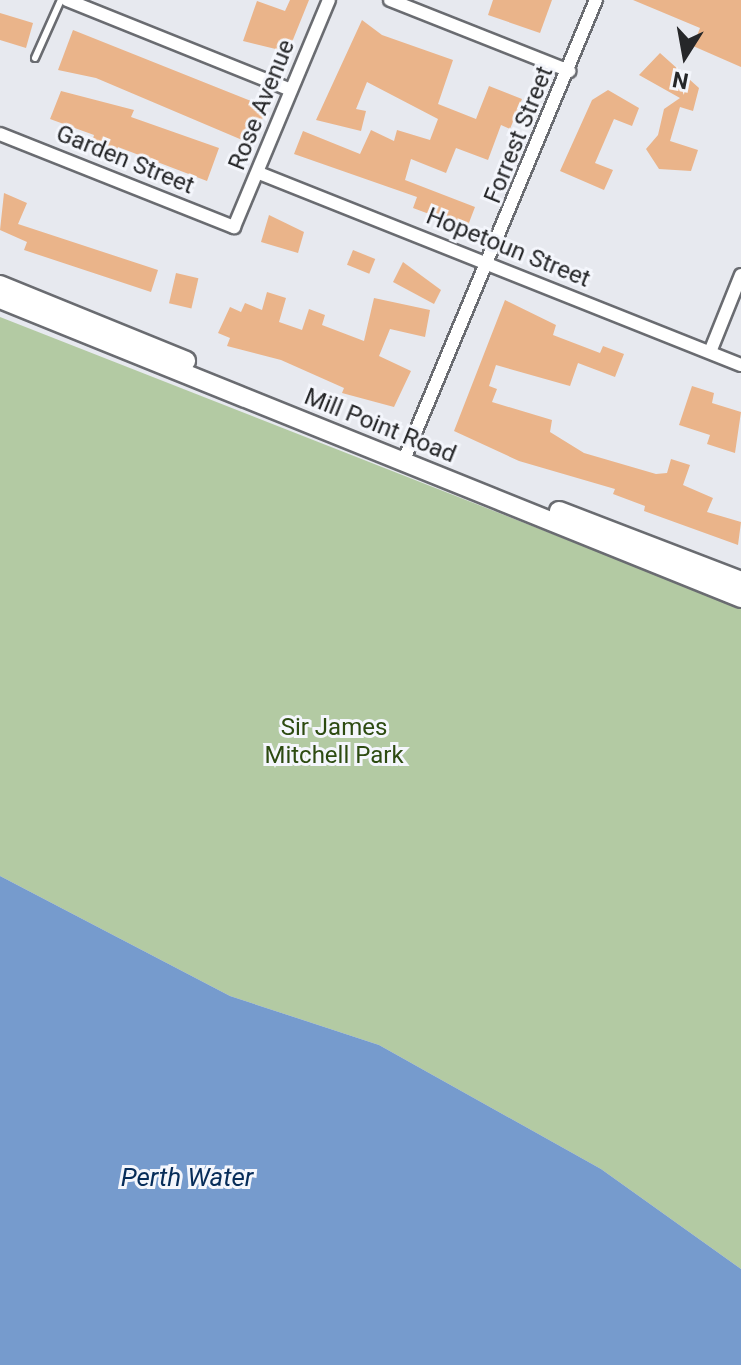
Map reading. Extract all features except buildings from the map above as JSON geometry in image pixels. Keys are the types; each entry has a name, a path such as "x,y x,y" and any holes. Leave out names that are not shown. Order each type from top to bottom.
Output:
{"main road":[{"name":"Mill Point Road","path":"0,285 741,598"},
{"name":"Mill Point Road","path":"0,299 405,456 741,581"}],"street":[{"path":"64,0 291,90"},
{"name":"Rose Avenue","path":"234,227 329,0"},
{"path":"390,0 569,71"},
{"name":"Forrest Street","path":"405,456 489,265 596,0"},
{"name":"Garden Street","path":"0,134 234,227"},
{"name":"Hopetoun Street","path":"259,173 741,365"},
{"path":"710,352 741,275"}],"lane":[{"path":"35,58 64,0"}],"green space":[{"name":"Sir James Mitchell Park","path":"0,317 741,608 741,1269 601,1169 379,1045 230,996 0,876"}],"water":[{"name":"Perth Water","path":"0,876 230,996 379,1045 601,1169 741,1269 741,1365 0,1365"}]}
